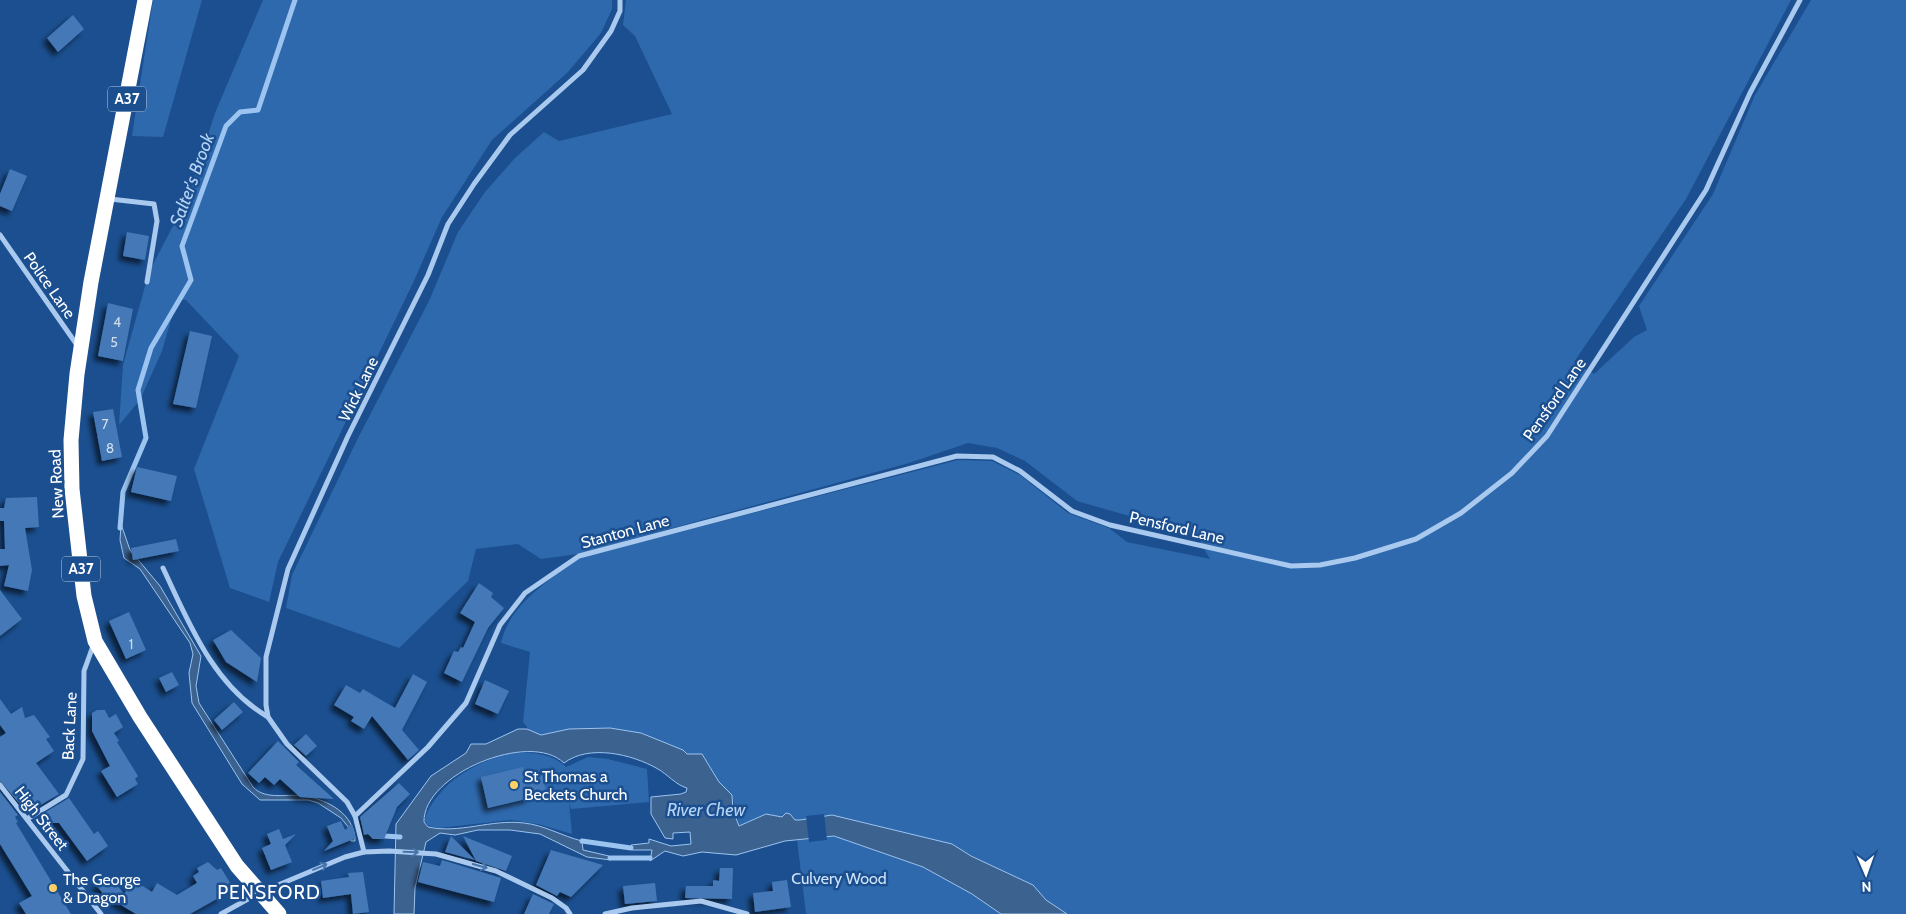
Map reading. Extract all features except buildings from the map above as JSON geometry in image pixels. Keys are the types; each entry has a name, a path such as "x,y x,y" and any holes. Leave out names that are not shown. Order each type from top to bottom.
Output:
{"highway":[{"name":"New Road","path":"145,0 80,349 71,440 72,489 84,596 96,641 140,717 237,866 279,914"}],"street":[{"name":"Wick Lane","path":"268,717 266,705 266,657 288,569 348,436 428,275 448,224 474,184 510,135 583,70 611,31 620,11 620,0"},
{"name":"Pensford Lane","path":"906,469 957,456 993,458 1020,471 1072,511 1110,525 1291,566 1320,565 1355,558 1416,539 1461,513 1512,473 1547,436 1706,190 1750,93 1800,0"},
{"path":"107,198 154,204 157,221 147,282"},
{"name":"Police Lane","path":"0,235 80,349"},
{"name":"Stanton Lane","path":"355,816 428,746 466,703 500,625 525,593 578,556 906,469"},
{"path":"163,568 199,642 211,662 242,700 268,717 287,744 347,802 355,816 361,833 364,852"},
{"name":"Back Lane","path":"27,820 66,795 83,759 84,671 96,641"},
{"name":"High Street","path":"0,785 101,914"},
{"path":"221,914 259,893 345,857 364,852 389,851 433,853 496,871 552,898 566,908 570,914"},
{"path":"605,914 632,908 701,901 747,914"}],"green space":[{"path":"153,0 202,0 163,137 132,136"},
{"path":"263,0 612,0 612,9 601,33 568,72 492,140 442,217 413,283 278,562 269,602 230,588 194,469 239,356 186,300 177,299 162,351 140,400 119,425 123,365 149,272 188,197 215,113"},
{"path":"626,0 1791,0 1686,199 1574,362 1594,374 1634,337 1647,330 1639,306 1713,194 1755,95 1811,0 1906,0 1906,914 1067,914 1046,900 1033,885 971,856 952,844 795,820 790,814 786,813 782,817 766,814 739,826 732,795 719,782 702,754 687,754 683,750 641,733 610,728 569,729 541,735 531,732 523,722 530,652 501,643 513,616 532,594 579,558 958,460 992,461 1020,475 1068,513 1109,528 1127,542 1210,559 1196,535 1077,501 1025,461 997,448 968,443 909,463 578,554 541,559 518,544 476,549 468,581 399,648 286,608 292,575 358,438 429,301 458,232 485,192 515,158 544,132 559,141 672,114 635,36 623,25"},
{"path":"508,753 540,754 554,758 566,767 588,757 608,759 647,769 649,802 571,809 569,802 572,834 538,824 511,820 439,828 429,826 425,822 432,804 439,794 455,779 485,761"},
{"name":"Culvery Wood","path":"834,836 923,867 972,894 1001,914 806,914 797,840"}],"water":[{"path":"121,524 130,550 160,586 201,656 196,686 199,703 253,787 264,794 278,796 299,795 314,798 331,805 339,810 350,823 354,831 355,841 351,841 349,828 341,818 318,803 308,800 260,800 242,784 192,703 189,673 193,654 190,643 140,569 124,558 120,540"},
{"name":"River Chew","path":"610,728 641,733 683,750 687,754 702,754 719,782 732,795 733,810 739,826 766,814 782,817 786,813 790,814 795,820 832,815 952,844 971,856 1033,885 1046,900 1067,914 1001,914 972,894 923,867 834,836 785,841 736,855 702,852 683,856 665,851 650,861 652,850 632,850 631,845 649,843 649,839 671,846 691,844 690,832 673,833 673,839 665,838 651,814 651,797 681,794 686,792 687,788 648,764 611,753 586,754 574,757 564,763 548,754 528,752 504,755 481,762 459,774 441,788 428,804 424,822 428,827 440,829 512,822 531,824 582,841 583,850 609,856 611,860 587,857 540,834 510,830 478,830 455,835 440,833 426,842 415,888 414,914 394,914 396,824 431,776 466,753 471,744 486,744 518,729 527,729 541,735 569,729"}],"pier":[{"path":"824,814 827,840 809,842 806,816"}],"waterway":[{"name":"Salter's Brook","path":"120,528 123,492 146,438 138,390 151,348 191,280 182,246 226,126 240,112 258,110 295,0"},
{"path":"385,836 400,837"},
{"name":"River Chew","path":"582,841 631,848"},
{"name":"River Chew","path":"610,858 650,858"}],"place":[{"name":"St Thomas a Beckets Church","path":"514,785"},
{"name":"The George & Dragon","path":"53,888"}],"district":[{"name":"PENSFORD","path":"269,892"}]}
